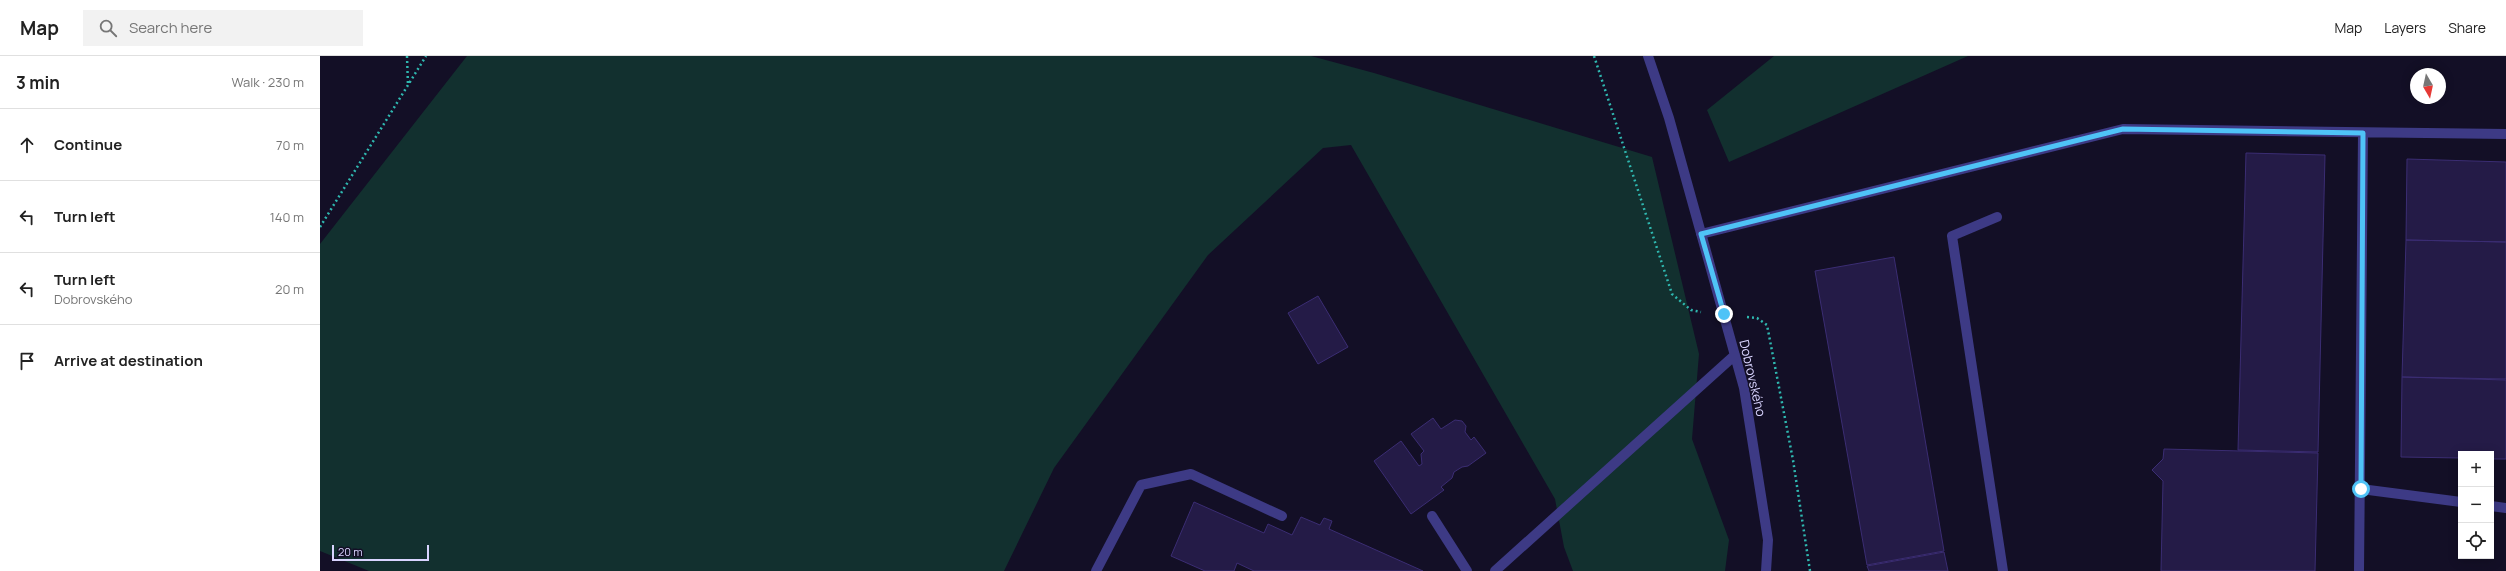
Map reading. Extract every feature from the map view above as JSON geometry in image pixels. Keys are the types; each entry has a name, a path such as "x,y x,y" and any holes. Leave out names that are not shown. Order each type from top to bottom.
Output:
{"street":[{"name":"Dobrovského","path":"1648,56 1669,118 1744,388 1768,540 1766,571"},
{"path":"1701,234 2123,129 2506,134"},
{"path":"2360,571 2363,133"},
{"path":"1996,217 1952,236 2003,571"},
{"path":"1495,571 1735,355"},
{"path":"1096,571 1141,485 1191,474 1282,516"},
{"path":"2361,489 2458,502"},
{"path":"2494,506 2506,508"},
{"path":"1432,516 1467,571"}],"path":[{"path":"407,56 408,86"},
{"path":"320,227 426,56"}],"green space":[{"path":"467,56 1311,56 1374,73 1652,157 1699,354 1692,439 1729,540 1725,571 1573,571 1564,547 1555,499 1351,145 1323,148 1208,255 1054,468 1004,571 369,571 320,551 320,244"},
{"path":"1774,56 1968,56 1729,162 1707,110"}],"building":[{"path":"2246,153 2325,155 2318,452 2238,450"},
{"path":"2407,159 2506,162 2506,242 2406,240"},
{"path":"2406,240 2506,242 2506,379 2402,377"},
{"path":"1894,257 1944,551 1867,565 1815,271"},
{"path":"1318,296 1348,347 1318,364 1288,313"},
{"path":"2402,377 2506,380 2506,459 2494,459 2494,451 2458,451 2458,458 2401,457"},
{"path":"1433,418 1441,429 1455,420 1462,421 1466,426 1465,432 1471,440 1474,437 1486,453 1468,466 1462,467 1454,472 1452,478 1441,487 1444,490 1411,514 1374,461 1401,441 1419,466 1422,464 1421,454 1424,451 1411,434"},
{"path":"2164,449 2318,453 2315,571 2161,571 2163,481 2152,470 2163,459"},
{"path":"1194,502 1264,533 1268,524 1292,535 1301,517 1320,525 1324,518 1332,521 1329,529 1423,571 1254,571 1237,563 1234,571 1205,571 1171,556"},
{"path":"1944,552 1948,571 1869,571 1867,566"}],"route":[{"path":"1724,314 1701,234 2123,129 2363,133 2361,489"}]}
